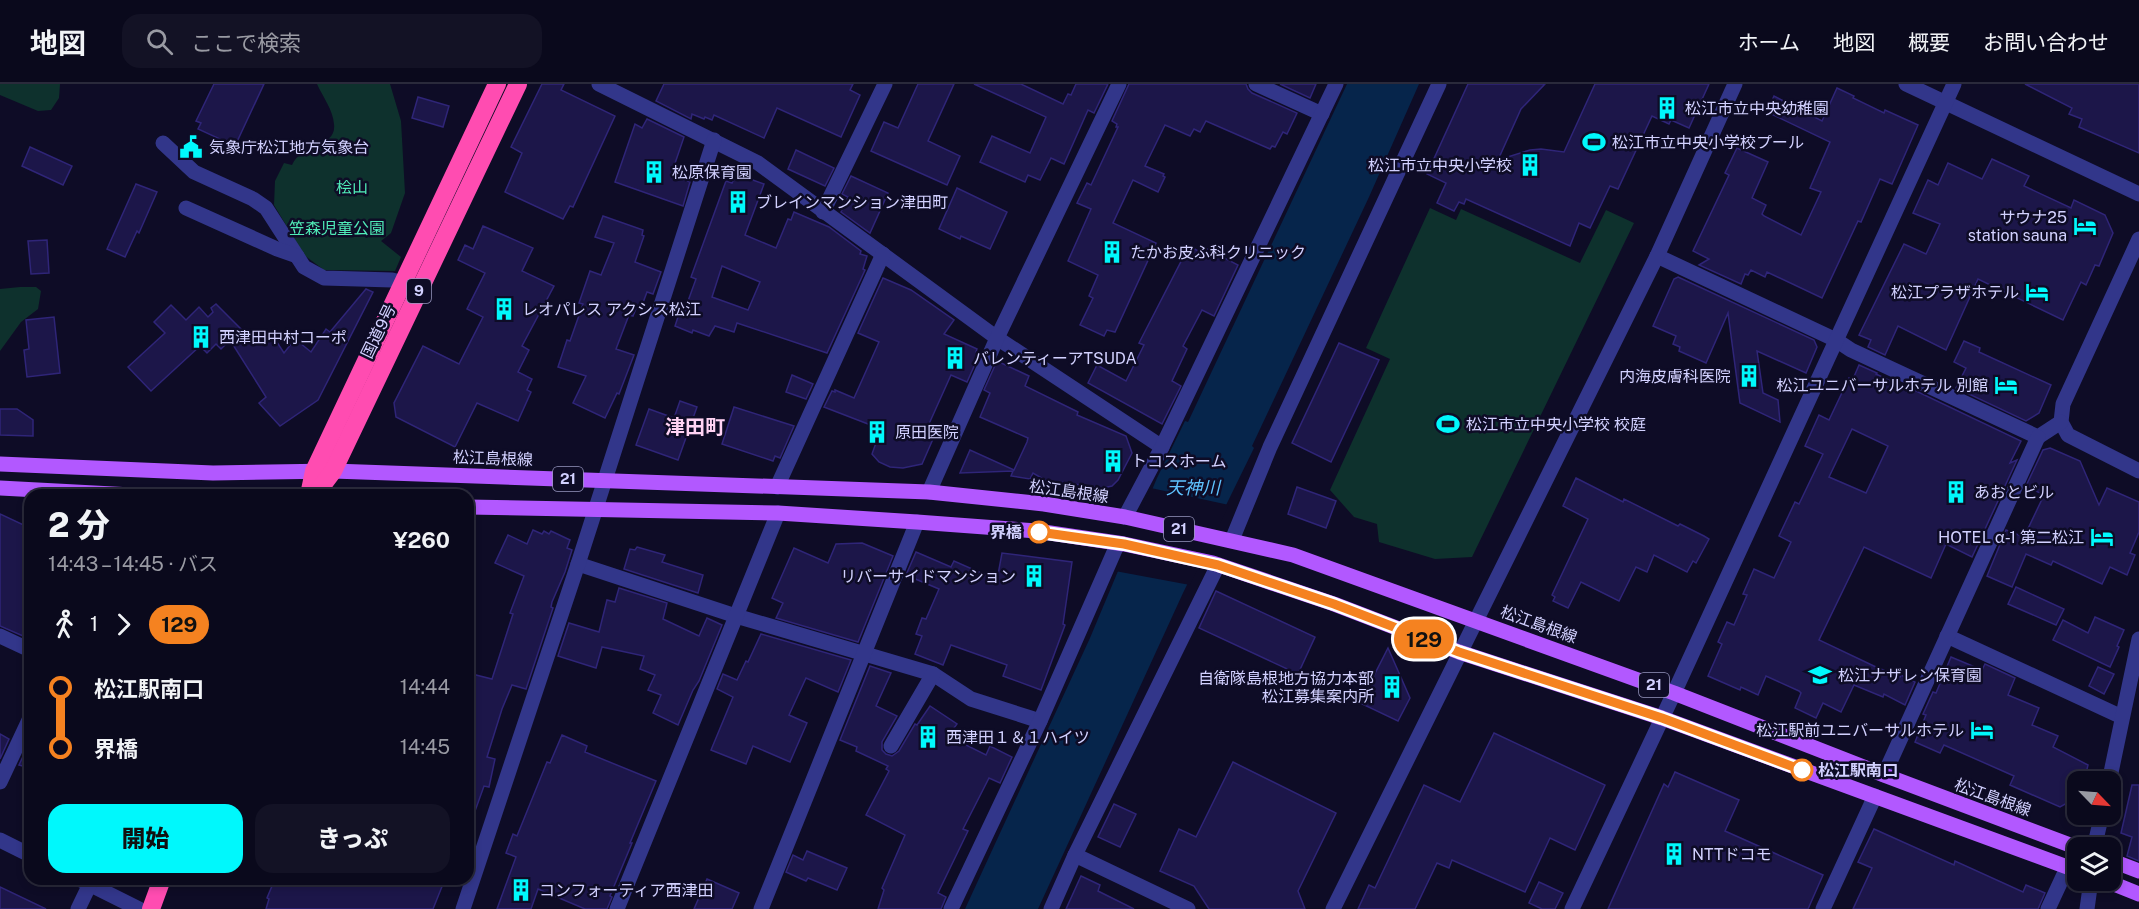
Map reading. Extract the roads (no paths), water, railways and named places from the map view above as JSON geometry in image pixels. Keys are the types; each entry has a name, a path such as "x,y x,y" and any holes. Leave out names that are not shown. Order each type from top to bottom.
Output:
{"highway":[{"name":"国道9号","path":"310,489 314,471 497,84"},
{"name":"国道9号","path":"320,489 333,471 518,84"},
{"path":"152,909 160,885"}],"main road":[{"name":"松江島根線","path":"0,464 213,473 333,471 929,492 1044,504 1130,518 1293,555 1674,693 1884,776 2067,844"},
{"path":"0,488 24,489"},
{"name":"21","path":"474,507 778,513 1037,531 1120,543 1216,564 1334,604 1459,652 1662,718 2067,865"},
{"path":"2121,864 2139,871"},
{"path":"2121,887 2139,894"}],"street":[{"path":"599,84 758,163 997,338 1162,447"},
{"path":"823,212 885,84"},
{"path":"929,492 997,338 1119,84"},
{"path":"1256,84 1322,114"},
{"path":"1130,518 1336,84"},
{"path":"1228,539 1439,84"},
{"path":"1333,909 1657,256 1735,84"},
{"path":"1906,84 2139,194"},
{"path":"1572,909 1674,693 1954,84"},
{"path":"474,873 578,564 714,140"},
{"path":"163,143 194,172 253,199 266,208 304,267 324,278 392,280 403,284"},
{"path":"186,208 297,256"},
{"path":"2139,239 2063,404 2061,423 2068,435 2139,471"},
{"path":"777,487 883,254"},
{"path":"1657,256 2038,437"},
{"path":"1884,776 2038,437 2061,423"},
{"path":"617,909 778,513"},
{"path":"761,909 917,522"},
{"path":"951,909 1040,721 1120,543"},
{"path":"578,564 736,616 933,675 971,699 1040,721"},
{"path":"1051,909 1216,564"},
{"path":"0,636 24,647"},
{"path":"1947,636 2122,717"},
{"path":"2111,771 2139,639"},
{"path":"891,746 933,675"},
{"path":"0,782 24,731"},
{"path":"1823,909 1875,796"},
{"path":"0,840 24,852"},
{"path":"1075,855 1188,909"},
{"path":"2048,909 2067,878"},
{"path":"78,909 84,885"},
{"path":"91,885 139,909"},
{"path":"462,909 470,885"},
{"path":"2086,909 2089,891"}],"water":[{"name":"天神川","path":"1347,84 1419,84 1369,197 1252,446 1254,448 1183,593 1038,909 965,909 1090,638 1157,478 1185,421 1188,422"}],"place":[{"name":"松江市立中央幼稚園","path":"1667,108"},
{"name":"松江市立中央小学校プール","path":"1594,142"},
{"name":"気象庁松江地方気象台","path":"191,147"},
{"name":"松江市立中央小学校","path":"1530,165"},
{"name":"松原保育園","path":"654,172"},
{"name":"ブレインマンション津田町","path":"738,202"},
{"name":"サウナ25 station sauna","path":"2085,226"},
{"name":"たかお皮ふ科クリニック","path":"1112,252"},
{"name":"松江プラザホテル","path":"2037,292"},
{"name":"レオパレス アクシス松江","path":"504,309"},
{"name":"西津田中村コーポ","path":"201,337"},
{"name":"バレンティーアTSUDA","path":"955,358"},
{"name":"内海皮膚科医院","path":"1749,376"},
{"name":"松江ユニバーサルホテル 別館","path":"2006,385"},
{"name":"松江市立中央小学校 校庭","path":"1448,424"},
{"name":"原田医院","path":"877,432"},
{"name":"トコスホーム","path":"1113,461"},
{"name":"あおとビル","path":"1956,492"},
{"name":"界橋","path":"1039,532"},
{"name":"HOTEL α-1 第二松江","path":"2102,537"},
{"name":"リバーサイドマンション","path":"1034,576"},
{"name":"松江ナザレン保育園","path":"1820,675"},
{"name":"自衛隊島根地方協力本部 松江募集案内所","path":"1392,687"},
{"name":"松江駅前ユニバーサルホテル","path":"1982,730"},
{"name":"西津田１＆１ハイツ","path":"928,737"},
{"name":"松江駅南口","path":"1802,770"},
{"name":"NTTドコモ","path":"1674,854"},
{"name":"コンフォーティア西津田","path":"521,890"}],"district":[{"name":"津田町","path":"695,427"}],"park label":[{"name":"桧山","path":"352,187"},
{"name":"笠森児童公園","path":"337,228"}]}
